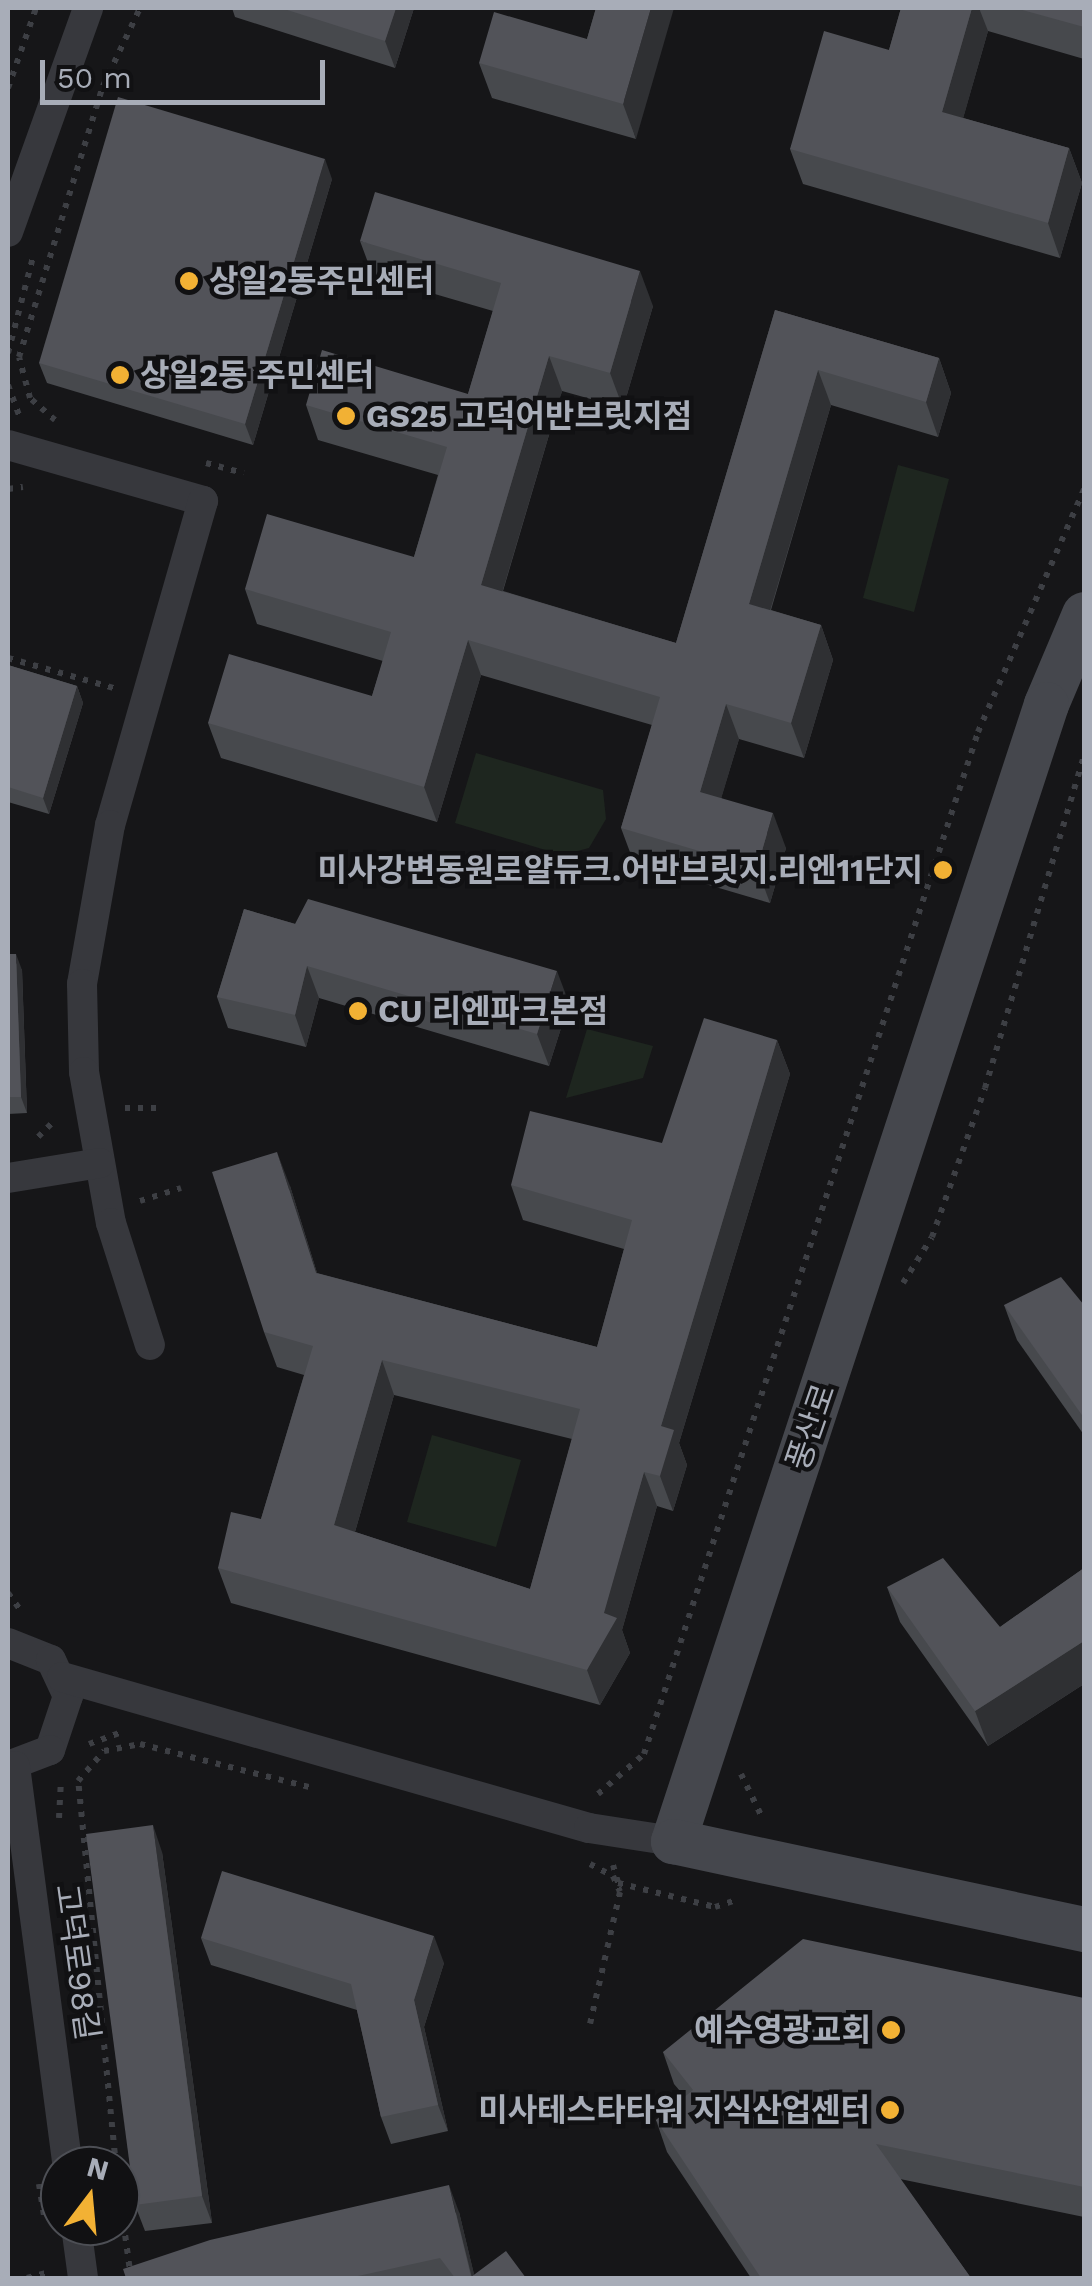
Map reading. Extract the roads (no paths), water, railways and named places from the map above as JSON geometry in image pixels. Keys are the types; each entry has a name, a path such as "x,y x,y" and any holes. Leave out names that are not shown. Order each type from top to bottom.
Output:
{"street":[{"path":"8,232 88,8"},
{"path":"8,444 203,500 93,896 83,1054 100,1162 150,1345"},
{"name":"풍산로","path":"673,1840 1046,704 1084,614"},
{"path":"8,1178 100,1162"},
{"path":"8,1643 35,1649 62,1677 589,1828 673,1840 1084,1929"},
{"path":"12,1766 62,1734 62,1677"},
{"name":"고덕로98길","path":"12,1766 65,2146"},
{"path":"79,2246 83,2278"}],"place":[{"name":"상일2동주민센터","path":"189,281"},
{"name":"상일2동 주민센터","path":"120,375"},
{"name":"GS25 고덕어반브릿지점","path":"346,416"},
{"name":"미사강변동원로얄듀크.어반브릿지.리엔11단지","path":"943,870"},
{"name":"CU 리엔파크본점","path":"358,1011"},
{"name":"예수영광교회","path":"891,2030"},
{"name":"미사테스타타워 지식산업센터","path":"890,2110"}]}
